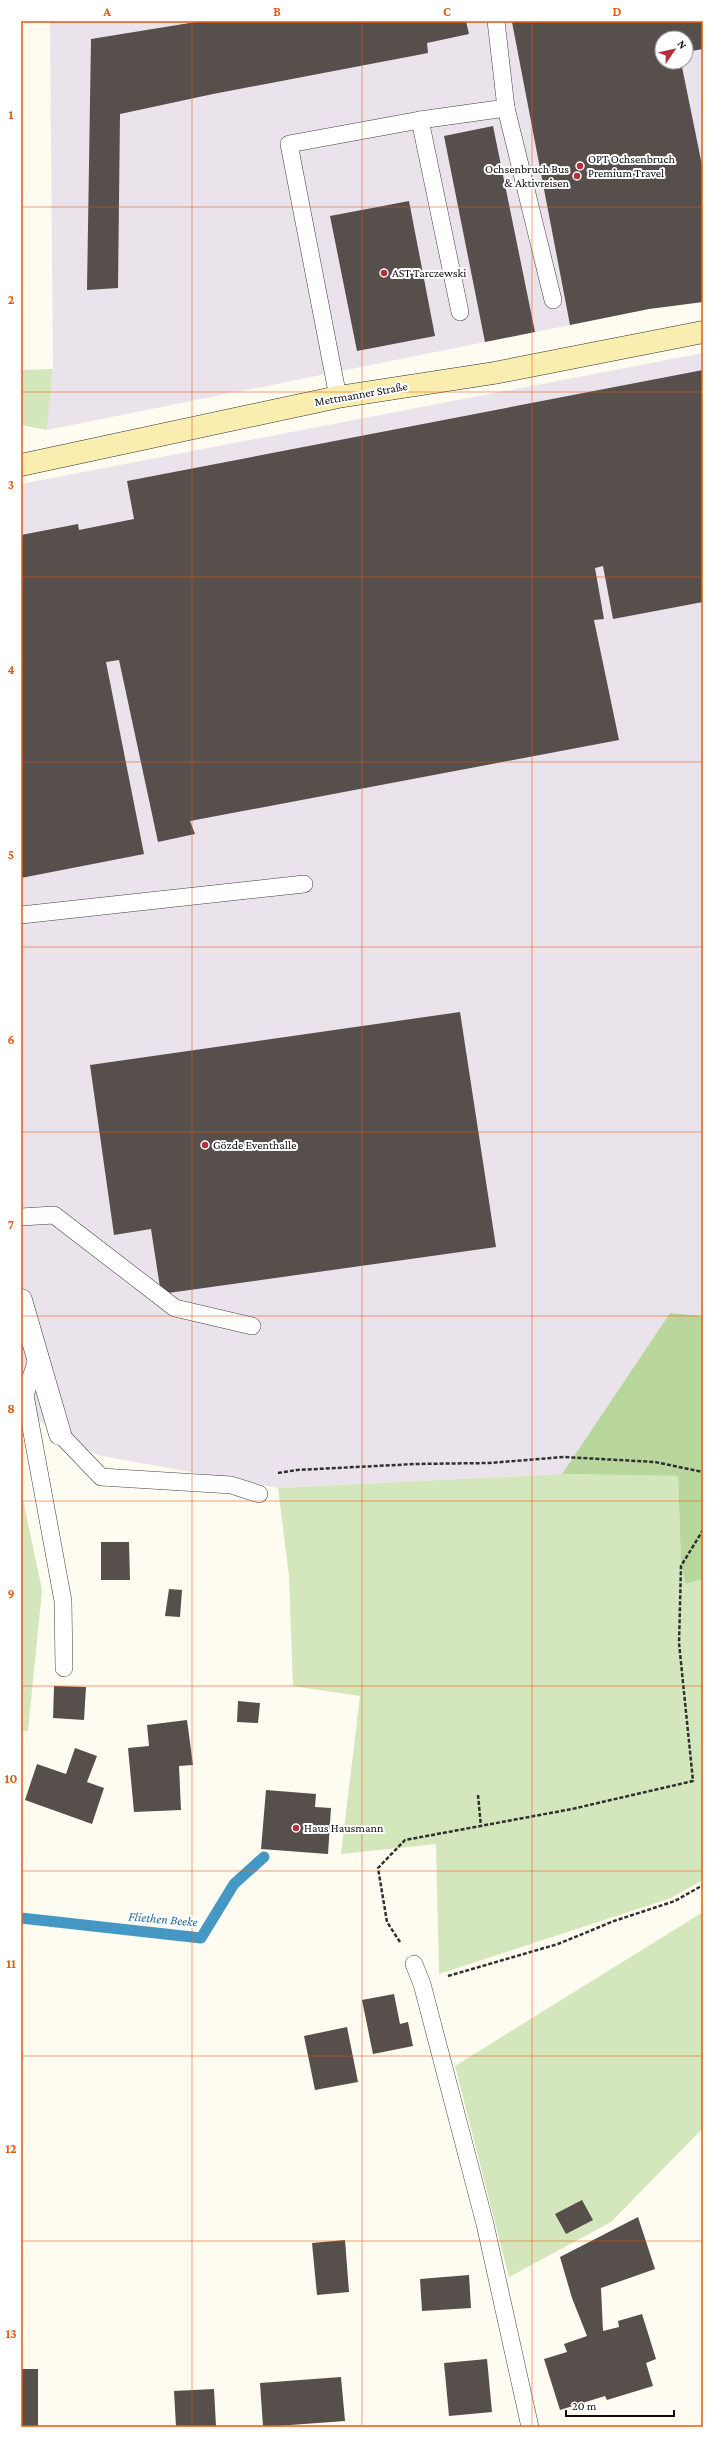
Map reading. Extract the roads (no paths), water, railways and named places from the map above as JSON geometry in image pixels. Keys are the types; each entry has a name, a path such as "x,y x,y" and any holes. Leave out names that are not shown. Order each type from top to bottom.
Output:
{"street":[{"name":"Mettmanner Straße","path":"21,465 338,397 494,373 703,332"},
{"path":"23,1312 60,1434"}],"lane":[{"path":"496,21 506,108 553,300"},
{"path":"338,397 289,144 420,120 506,108"},
{"path":"420,120 460,312"},
{"path":"21,915 304,884"},
{"path":"21,1217 54,1215 175,1308 252,1326"},
{"path":"38,1358 25,1395 63,1601 64,1668"},
{"path":"60,1434 101,1477 231,1485 259,1494"},
{"path":"414,1964 422,1984 484,2224 530,2427"}],"waterway":[{"name":"Fliethen Beeke","path":"21,1918 201,1938 234,1884 264,1857"}],"place":[{"name":"OPT Ochsenbruch Premium Travel","path":"580,166"},
{"name":"Ochsenbruch Bus & Aktivreisen","path":"577,176"},
{"name":"AST Tarczewski","path":"384,273"},
{"name":"Gözde Eventhalle","path":"205,1145"},
{"name":"Haus Hausmann","path":"296,1828"}]}
